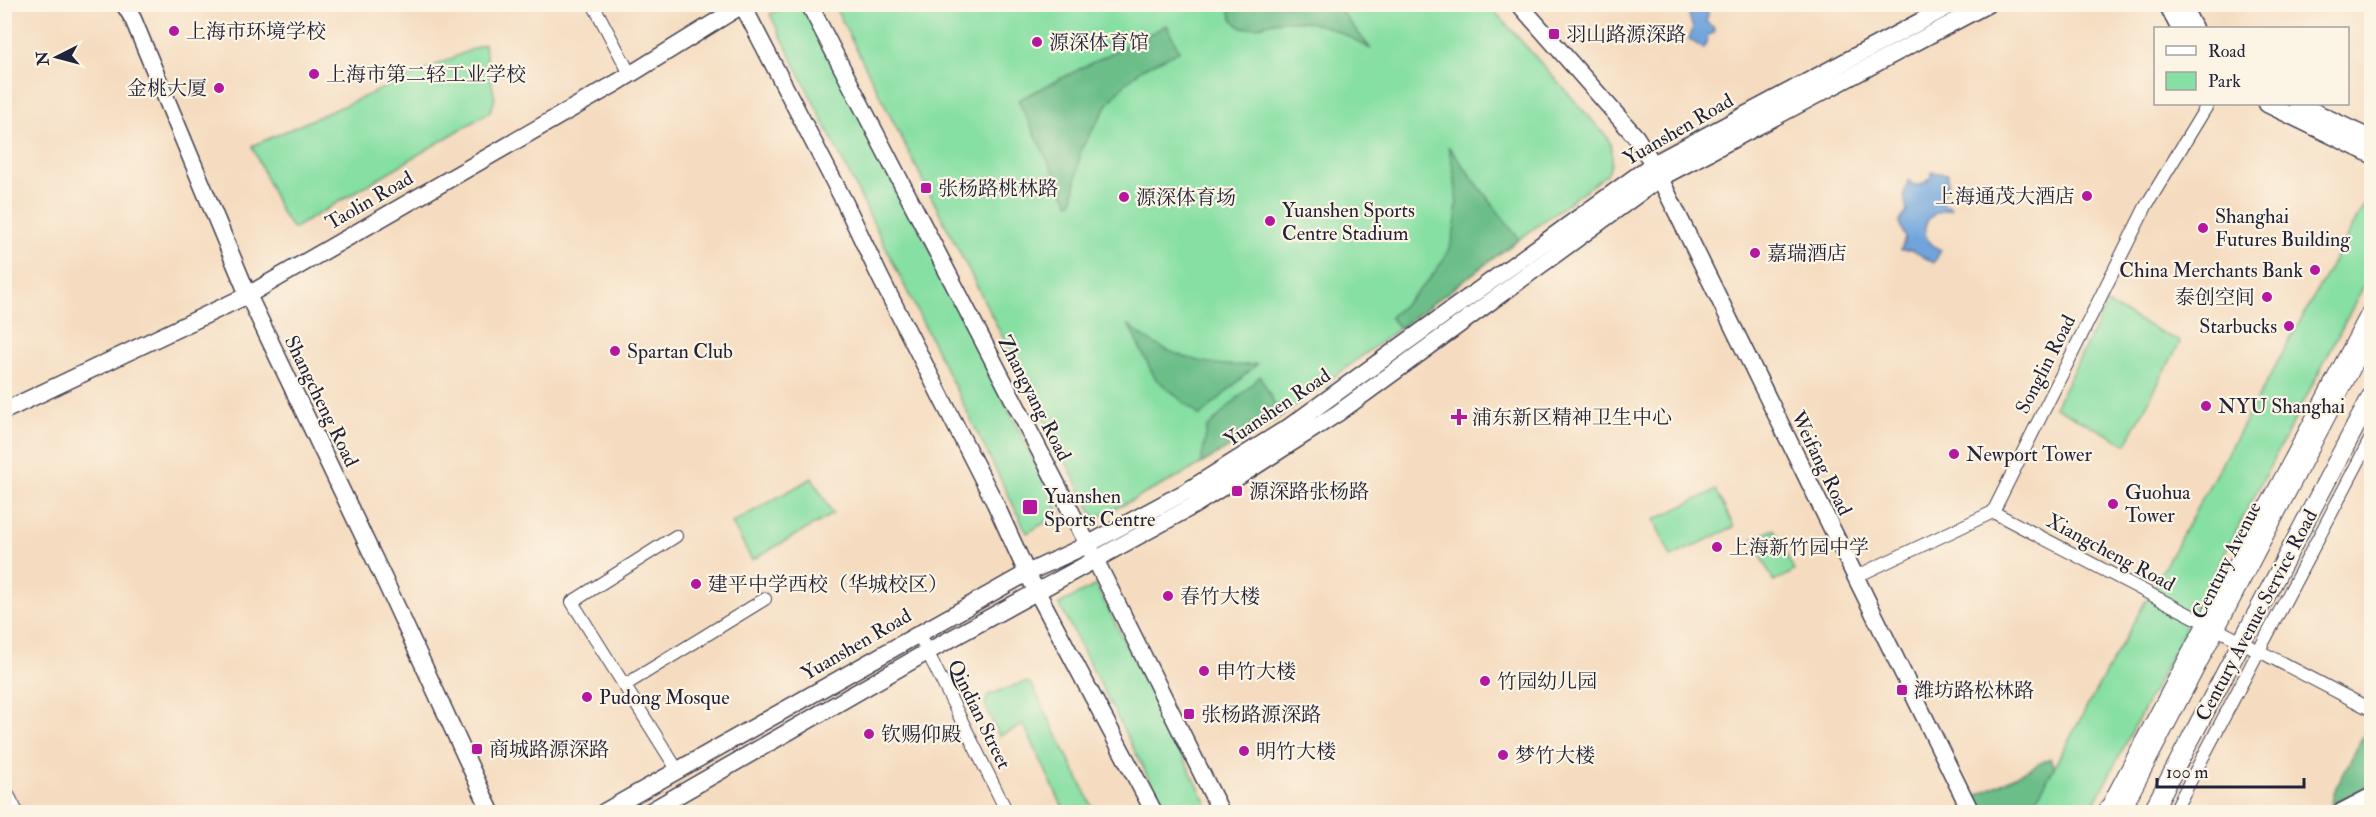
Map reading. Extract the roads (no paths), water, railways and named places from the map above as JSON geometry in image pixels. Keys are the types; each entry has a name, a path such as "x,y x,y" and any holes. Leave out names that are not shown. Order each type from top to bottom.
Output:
{"main road":[{"name":"Shangcheng Road","path":"124,4 133,19 248,294 383,577 491,813"},
{"name":"Zhangyang Road","path":"809,4 1087,544 1221,813"},
{"name":"Weifang Road","path":"1519,4 1636,137 1657,171 1971,813"},
{"name":"Yuanshen Road","path":"604,813 918,633 1027,573 1187,491 1289,427 1657,171 1953,4"},
{"name":"Yuanshen Road","path":"649,813 927,652 1193,506 1338,413 1657,171 1988,4"},
{"path":"2167,4 2178,27"},
{"path":"2182,4 2194,27"},
{"name":"Taolin Road","path":"4,411 248,294 630,74 743,5"},
{"path":"743,5 845,203 995,503 1027,573 1154,813"},
{"path":"2269,105 2372,155"},
{"path":"2300,105 2372,139"},
{"name":"Century Avenue","path":"2120,813 2209,626 2372,328"},
{"path":"2152,813 2372,395"},
{"path":"2341,813 2372,796"}],"street":[{"path":"593,4 630,74"},
{"name":"Songlin Road","path":"1993,512 2146,206 2207,105"},
{"path":"2104,813 2209,626 2372,304"},
{"name":"Century Avenue Service Road","path":"2174,813 2372,436"},
{"path":"1855,577 1993,512"},
{"name":"Xiangcheng Road","path":"1993,512 2372,710"},
{"path":"676,536 572,602 678,771"},
{"path":"625,685 765,599"},
{"name":"Qindian Street","path":"918,633 1007,813"},
{"path":"4,787 17,813"}],"water":[{"path":"1686,5 1707,5 1706,22 1713,27 1715,32 1708,36 1704,49 1689,39 1693,29"},
{"path":"1932,172 1948,174 1948,185 1940,200 1944,205 1952,208 1941,211 1928,219 1925,226 1927,239 1941,250 1934,263 1912,250 1901,250 1905,238 1899,222 1907,211 1904,195 1908,180 1914,185 1921,185 1931,178"}],"place":[{"name":"上海市环境学校","path":"174,31"},
{"name":"羽山路源深路","path":"1554,34"},
{"name":"源深体育馆","path":"1037,42"},
{"name":"上海市第二轻工业学校","path":"314,74"},
{"name":"金桃大厦","path":"219,88"},
{"name":"张杨路桃林路","path":"926,188"},
{"name":"上海通茂大酒店","path":"2087,196"},
{"name":"源深体育场","path":"1124,197"},
{"name":"Yuanshen Sports Centre Stadium","path":"1270,221"},
{"name":"Shanghai Futures Building","path":"2203,228"},
{"name":"嘉瑞酒店","path":"1755,253"},
{"name":"China Merchants Bank","path":"2315,270"},
{"name":"泰创空间","path":"2267,297"},
{"name":"Starbucks","path":"2289,326"},
{"name":"Spartan Club","path":"615,351"},
{"name":"NYU Shanghai","path":"2206,406"},
{"name":"浦东新区精神卫生中心","path":"1459,417"},
{"name":"Newport Tower","path":"1954,454"},
{"name":"源深路张杨路","path":"1237,491"},
{"name":"Guohua Tower","path":"2113,504"},
{"name":"Yuanshen Sports Centre","path":"1030,507"},
{"name":"上海新竹园中学","path":"1717,547"},
{"name":"建平中学西校（华城校区）","path":"696,584"},
{"name":"春竹大楼","path":"1168,596"},
{"name":"申竹大楼","path":"1204,671"},
{"name":"竹园幼儿园","path":"1485,681"},
{"name":"潍坊路松林路","path":"1902,690"},
{"name":"Pudong Mosque","path":"587,697"},
{"name":"张杨路源深路","path":"1189,714"},
{"name":"钦赐仰殿","path":"869,734"},
{"name":"商城路源深路","path":"477,749"},
{"name":"明竹大楼","path":"1244,751"},
{"name":"梦竹大楼","path":"1503,755"}]}
